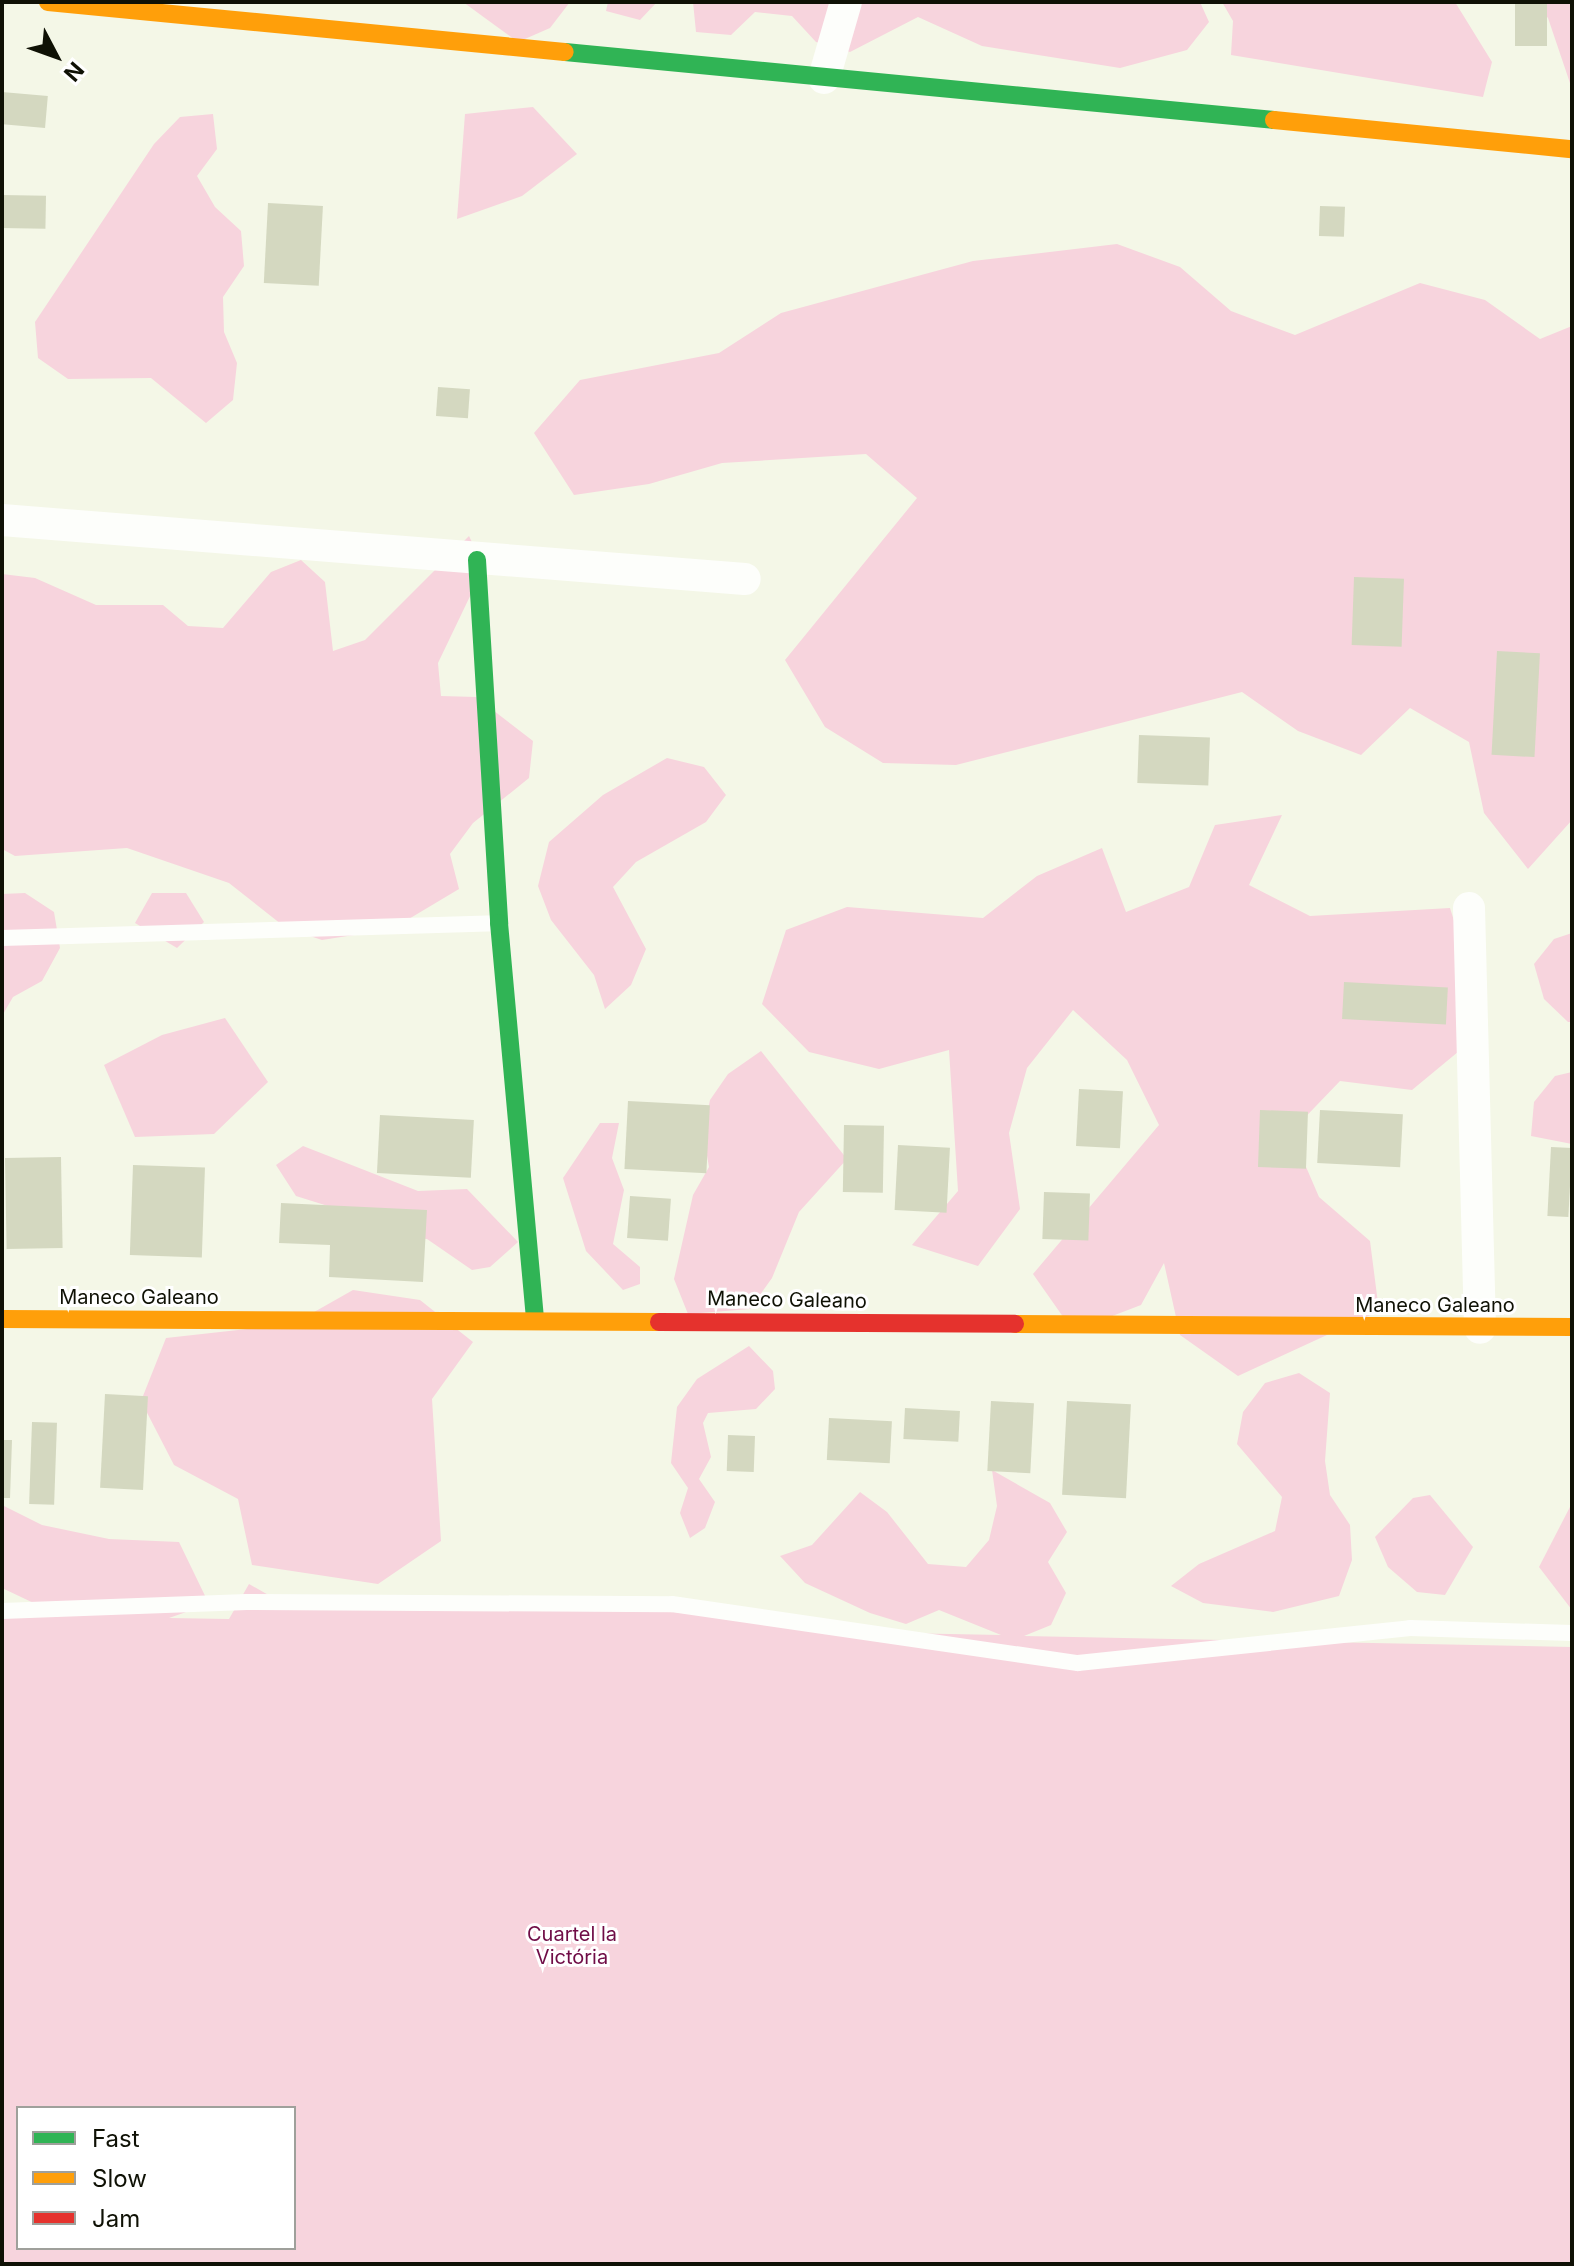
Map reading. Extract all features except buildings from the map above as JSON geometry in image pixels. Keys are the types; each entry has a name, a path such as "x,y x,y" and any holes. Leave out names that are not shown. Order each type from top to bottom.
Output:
{"street":[{"path":"48,2 1572,149"},
{"path":"824,78 846,2"},
{"path":"2,520 745,579"},
{"path":"477,560 499,923 535,1319"},
{"path":"1469,908 1480,1328"},
{"name":"Maneco Galeano","path":"2,1319 535,1319 1572,1327"}],"lane":[{"path":"2,938 499,923"},
{"path":"2,1611 247,1602 672,1604 1078,1663 1410,1628 1572,1633"}],"green space":[{"path":"463,2 570,2 550,28 518,42"},
{"path":"608,2 657,2 640,20 606,11"},
{"path":"693,2 1200,2 1209,22 1187,50 1120,68 982,46 918,17 850,52 816,42 792,16 755,12 731,35 696,32"},
{"path":"1222,2 1455,2 1492,62 1483,97 1231,55 1233,21"},
{"path":"1533,2 1572,2 1572,89 1548,18"},
{"path":"533,107 577,154 522,196 457,219 465,114"},
{"path":"213,114 217,149 197,176 215,207 241,231 244,266 223,297 224,332 237,363 233,400 206,423 151,378 68,379 38,358 35,322 154,144 180,117"},
{"path":"1117,244 1180,267 1231,311 1295,335 1420,283 1485,300 1540,339 1572,326 1572,820 1528,869 1484,813 1469,742 1410,708 1361,755 1298,731 1242,692 956,765 883,763 825,727 785,660 917,498 866,454 722,463 649,484 574,495 534,433 580,380 719,353 781,313 973,261"},
{"path":"469,536 484,567 438,663 441,696 476,697 533,741 529,778 473,823 450,854 459,889 392,929 322,940 286,928 229,883 127,848 15,856 2,849 2,574 35,578 96,605 163,605 188,626 223,628 271,572 301,560 325,582 333,651 365,640"},
{"path":"667,758 704,767 726,795 706,822 636,862 613,887 646,949 631,985 605,1009 594,975 551,920 538,886 549,842 603,795"},
{"path":"1282,815 1249,885 1310,916 1450,908 1470,971 1470,1042 1412,1090 1340,1081 1291,1132 1319,1197 1370,1241 1379,1311 1238,1376 1180,1335 1164,1263 1141,1305 1073,1331 1033,1274 1159,1125 1127,1060 1073,1010 1027,1068 1009,1133 1020,1209 978,1266 912,1245 958,1191 949,1050 879,1069 809,1052 762,1004 786,930 847,907 983,918 1037,876 1102,848 1126,912 1189,887 1215,825"},
{"path":"25,893 54,912 60,948 42,981 13,997 2,1016 2,894"},
{"path":"152,893 186,893 204,922 177,948 135,923"},
{"path":"1572,933 1572,1022 1568,1022 1544,999 1534,964 1554,939"},
{"path":"225,1018 268,1082 214,1134 135,1137 104,1065 162,1035"},
{"path":"761,1051 847,1159 799,1212 772,1278 750,1309 688,1314 674,1279 693,1195 709,1167 703,1133 710,1100 728,1074"},
{"path":"1572,1072 1572,1144 1531,1136 1534,1102 1555,1076"},
{"path":"600,1123 619,1123 612,1158 624,1190 613,1244 640,1267 640,1284 623,1290 586,1251 563,1178"},
{"path":"303,1146 418,1191 467,1189 518,1242 490,1267 472,1270 427,1239 391,1236 363,1217 296,1196 276,1165"},
{"path":"353,1290 420,1300 473,1342 432,1399 441,1541 378,1584 252,1565 238,1499 174,1465 141,1401 166,1338 293,1324"},
{"path":"749,1346 773,1371 775,1389 756,1409 708,1413 703,1423 711,1457 699,1479 715,1502 705,1528 690,1538 680,1513 688,1488 671,1463 677,1407 697,1379"},
{"path":"1299,1373 1330,1393 1325,1461 1330,1495 1350,1525 1352,1560 1339,1596 1273,1612 1203,1603 1171,1586 1199,1564 1275,1531 1282,1497 1237,1444 1243,1412 1265,1383"},
{"name":"Cuartel la Victória","path":"992,1470 1050,1503 1067,1532 1048,1562 1066,1593 1051,1625 1024,1636 1572,1647 1572,2264 2,2264 2,1614 59,1615 2,1588 2,1505 42,1525 109,1539 179,1542 209,1604 169,1618 229,1619 249,1584 279,1601 552,1598 846,1632 1001,1635 939,1610 906,1624 870,1613 805,1583 780,1556 812,1545 860,1492 887,1512 928,1564 966,1567 989,1540 997,1506"},
{"path":"1430,1495 1473,1547 1445,1595 1417,1592 1388,1567 1375,1537 1413,1498"},
{"path":"1572,1503 1572,1610 1539,1567"}],"traffic: fast":[{"path":"565,52 1274,120"},
{"path":"477,560 499,923 535,1319"}],"traffic: slow":[{"path":"48,2 565,52"},
{"path":"1274,120 1572,149"},
{"path":"2,1319 659,1322"},
{"path":"1015,1324 1572,1327"}],"traffic: jam":[{"path":"659,1322 1015,1324"}]}
